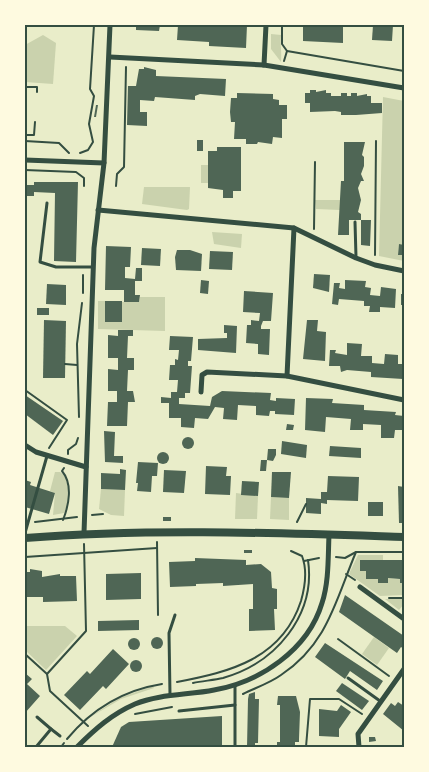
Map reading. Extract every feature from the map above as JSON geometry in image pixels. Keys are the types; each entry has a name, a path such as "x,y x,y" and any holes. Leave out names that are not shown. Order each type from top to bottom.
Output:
{"street":[{"path":"84,533 93,267 104,163 110,25"},
{"path":"264,65 266,25"},
{"path":"110,57 264,65 404,88"},
{"path":"25,160 104,163"},
{"path":"98,210 195,221 294,228 314,236 356,258 375,265 404,271"},
{"path":"286,376 294,228"},
{"path":"201,392 202,375 207,372 286,376 404,400"},
{"path":"25,445 48,455 86,467"},
{"path":"25,538 84,533 157,532 404,537"},
{"path":"77,747 111,716 137,703 235,686 281,660 300,643 315,622 323,602 329,535"},
{"path":"360,587 404,619"},
{"path":"359,747 358,734 404,669"}],"lane":[{"path":"47,203 40,262 56,267 93,267"},
{"path":"356,222 356,258"},
{"path":"25,533 48,455"},
{"path":"170,696 169,632 175,615"},
{"path":"348,678 380,701"},
{"path":"235,686 235,747"},
{"path":"179,711 235,705"},
{"path":"37,717 60,736"},
{"path":"36,747 51,729"}],"path":[{"path":"80,154 88,150 93,142 89,124 94,96 90,89 94,25"},
{"path":"282,25 282,44 286,51 282,67"},
{"path":"286,51 404,72 404,66"},
{"path":"116,186 117,174 124,167 126,65 133,65"},
{"path":"25,87 38,87 37,92"},
{"path":"25,135 34,135 35,122"},
{"path":"375,265 376,141"},
{"path":"25,142 58,144 71,155"},
{"path":"314,236 316,162"},
{"path":"25,170 76,172 84,178 84,186"},
{"path":"81,421 78,415 77,365 83,267"},
{"path":"65,364 77,365"},
{"path":"25,390 67,420 50,444 48,455"},
{"path":"28,523 63,520 68,508 68,478 62,471 67,461 68,450 76,444 81,430"},
{"path":"297,522 306,504"},
{"path":"157,532 158,614"},
{"path":"46,674 86,631 84,533"},
{"path":"25,557 157,548"},
{"path":"61,747 101,707 118,697 148,686 223,673 249,662 277,640 297,613 303,594 304,561 302,556 291,551"},
{"path":"336,604 356,552"},
{"path":"304,561 328,556 345,558 356,552 404,552"},
{"path":"170,688 224,678 251,667 270,654 290,634 301,616 308,591 310,574 308,560"},
{"path":"387,598 404,598"},
{"path":"338,639 395,681"},
{"path":"25,654 46,674 50,691 94,731"},
{"path":"306,747 310,699 339,699 368,719"}],"green space":[{"path":"271,34 281,35 281,62 271,49"},
{"path":"43,35 56,43 53,84 25,82 25,45"},
{"path":"383,97 404,101 404,245 399,245 398,255 404,255 404,261 379,256"},
{"path":"201,165 208,165 208,183 201,183"},
{"path":"144,187 190,187 189,209 142,204"},
{"path":"315,200 340,200 340,210 316,209"},
{"path":"212,232 242,234 241,248 214,244"},
{"path":"140,297 165,297 165,331 98,329 98,301 105,301 105,322 122,302 139,302"},
{"path":"55,472 60,472 65,476 68,495 64,513 53,515 55,493 50,491"},
{"path":"101,489 125,490 124,516 111,515 99,509"},
{"path":"236,493 258,496 257,519 235,519"},
{"path":"271,497 289,498 289,520 270,519"},
{"path":"358,555 383,555 383,560 360,560 360,571 366,571 366,579 378,579 378,583 388,583 388,578 400,579 404,583 404,595 380,596 349,574"},
{"path":"385,599 403,599 404,604 399,610"},
{"path":"25,626 65,626 77,636 46,670 25,650"},
{"path":"374,637 389,648 377,665 362,654"},
{"path":"153,686 154,688 121,699 87,719 119,698"}],"building":[{"path":"136,25 160,25 159,31 136,30"},
{"path":"178,25 247,25 246,48 209,46 209,42 177,40"},
{"path":"303,25 343,25 343,43 303,41"},
{"path":"373,25 393,25 392,41 372,40"},
{"path":"144,67 156,70 156,76 226,79 225,96 200,94 195,96 195,100 155,97 154,101 140,100 140,112 147,112 147,126 127,125 128,86 136,86 139,69 144,69"},
{"path":"310,90 316,90 316,92 326,90 326,93 331,93 331,96 341,96 341,93 347,93 347,96 351,96 351,93 357,93 357,96 367,94 367,96 371,96 371,103 382,103 382,113 341,115 341,112 335,111 310,112 310,103 305,103 305,93 310,93"},
{"path":"237,93 273,94 273,99 279,100 279,105 287,105 287,119 282,119 282,138 273,137 272,144 258,142 257,144 246,144 246,139 234,139 235,122 231,122 230,112 231,98 237,98"},
{"path":"96,105 98,105 96,117 94,117"},
{"path":"197,140 203,140 203,151 197,151"},
{"path":"344,142 365,142 362,155 364,157 364,166 361,174 364,181 361,181 358,188 361,200 358,212 361,214 361,220 349,220 349,235 338,235 341,181 344,181"},
{"path":"217,147 241,147 241,191 233,191 233,198 223,198 223,190 208,188 208,151 217,151"},
{"path":"34,182 78,182 76,262 54,261 55,193 34,192 34,196 25,196 25,185 34,185"},
{"path":"361,220 371,220 370,246 361,245"},
{"path":"399,244 404,245 404,255 398,255"},
{"path":"106,246 131,247 130,267 125,267 125,278 135,279 136,268 142,268 142,281 135,281 135,295 140,295 139,302 124,302 124,290 105,290"},
{"path":"142,248 161,249 160,266 141,265"},
{"path":"177,250 190,250 202,254 201,271 176,270 175,257"},
{"path":"210,251 233,252 232,270 209,269"},
{"path":"314,274 330,275 329,292 313,288"},
{"path":"201,280 209,281 208,294 200,293"},
{"path":"345,280 366,281 365,287 371,288 370,295 380,296 381,287 396,289 395,308 380,307 380,312 369,312 370,306 364,306 364,301 339,299 338,305 332,304 334,283 340,283 339,288 345,289"},
{"path":"47,284 66,285 66,305 46,304"},
{"path":"244,291 273,293 271,321 263,321 261,326 261,329 270,329 269,355 258,354 258,344 246,343 247,325 251,325 251,320 259,321 260,313 243,312"},
{"path":"401,294 404,294 404,305 401,305"},
{"path":"105,301 122,301 122,322 105,322"},
{"path":"37,308 49,308 49,315 37,315"},
{"path":"44,320 66,321 65,378 43,378"},
{"path":"307,320 318,320 317,331 326,332 325,361 303,359"},
{"path":"224,325 237,326 236,353 198,350 198,339 227,338 227,333 224,333"},
{"path":"118,330 133,330 133,336 128,336 127,358 134,358 134,370 128,370 127,391 133,391 135,402 128,402 127,426 107,426 108,402 117,402 117,391 108,391 108,369 118,370 118,358 108,358 108,335 118,336"},
{"path":"170,336 193,337 191,361 188,361 188,366 192,366 190,393 185,393 185,398 179,398 179,404 210,406 212,397 222,391 271,393 270,400 276,401 276,398 295,399 294,415 275,414 275,411 270,411 269,416 256,415 256,406 238,405 237,420 223,419 224,408 215,407 208,419 195,418 194,428 181,427 181,418 169,418 169,403 161,403 161,397 171,398 171,392 177,392 178,380 169,380 170,365 175,365 175,359 178,360 179,350 169,350"},
{"path":"347,343 362,344 361,356 372,356 372,363 384,364 385,354 398,355 398,364 403,364 403,379 371,377 371,372 347,370 341,372 340,366 329,366 330,350 336,350 335,353 347,355"},
{"path":"25,395 63,421 53,435 25,414"},
{"path":"306,398 333,399 332,403 364,405 364,410 396,412 395,415 404,416 404,430 395,430 394,438 381,438 381,425 363,424 363,430 350,430 351,419 326,417 325,432 305,430"},
{"path":"287,424 294,425 293,430 286,430"},
{"path":"104,431 115,432 114,456 123,456 123,463 105,462"},
{"path":"186,437 190,437 194,443 190,449 186,449 182,445 182,441"},
{"path":"282,441 307,445 306,458 281,454"},
{"path":"330,446 361,448 361,458 329,456"},
{"path":"268,449 276,449 273,461 267,460"},
{"path":"161,452 165,452 169,458 165,464 161,464 157,460 157,456"},
{"path":"261,460 267,460 266,471 260,471"},
{"path":"138,462 158,463 157,476 152,476 151,492 137,491"},
{"path":"206,466 227,467 226,476 231,476 230,495 205,494"},
{"path":"120,469 126,470 125,490 101,489 101,473 120,474"},
{"path":"164,470 186,471 184,493 163,492"},
{"path":"272,472 291,472 289,498 271,497"},
{"path":"328,476 359,477 358,501 327,500 327,504 321,503 321,514 306,513 306,498 321,499 321,492 327,492"},
{"path":"25,480 31,482 30,485 55,493 49,514 25,507"},
{"path":"242,481 259,482 258,496 241,495"},
{"path":"398,486 404,487 404,523 399,523"},
{"path":"368,502 383,502 383,516 368,516"},
{"path":"163,517 171,517 171,521 163,521"},
{"path":"244,550 252,550 252,553 244,553"},
{"path":"195,558 246,560 246,565 261,564 271,572 272,588 277,589 277,609 274,609 275,630 249,631 249,609 253,609 253,584 223,586 223,583 170,587 169,562 195,561"},
{"path":"360,560 404,560 404,583 400,583 400,579 388,578 388,583 378,583 378,579 366,579 366,571 360,571"},
{"path":"30,569 42,571 42,577 60,574 60,576 76,576 77,601 43,602 43,597 25,597 25,572 30,572"},
{"path":"141,573 141,599 106,600 106,574"},
{"path":"345,595 404,636 404,649 401,647 397,653 339,612"},
{"path":"139,620 139,630 98,631 98,621"},
{"path":"157,637 163,643 157,649 151,643"},
{"path":"134,638 140,644 134,650 128,644"},
{"path":"325,643 383,681 377,690 350,671 345,679 315,657"},
{"path":"113,649 129,664 106,689 103,686 80,710 64,695 87,671 90,674"},
{"path":"136,660 142,666 136,672 130,666"},
{"path":"25,673 32,679 27,684 40,696 25,713"},
{"path":"342,683 369,701 362,710 336,691"},
{"path":"255,692 255,699 259,699 258,743 255,743 255,747 247,747 248,699 249,694"},
{"path":"278,696 296,696 300,712 299,742 295,742 295,747 277,747 277,742 280,742 280,705 277,705"},
{"path":"398,702 404,706 404,731 383,714 391,703 395,706"},
{"path":"341,705 351,712 339,729 339,737 319,736 319,709 337,711"},
{"path":"222,716 222,747 112,747 121,727 129,722"},
{"path":"369,737 375,737 376,741 369,742"}]}
